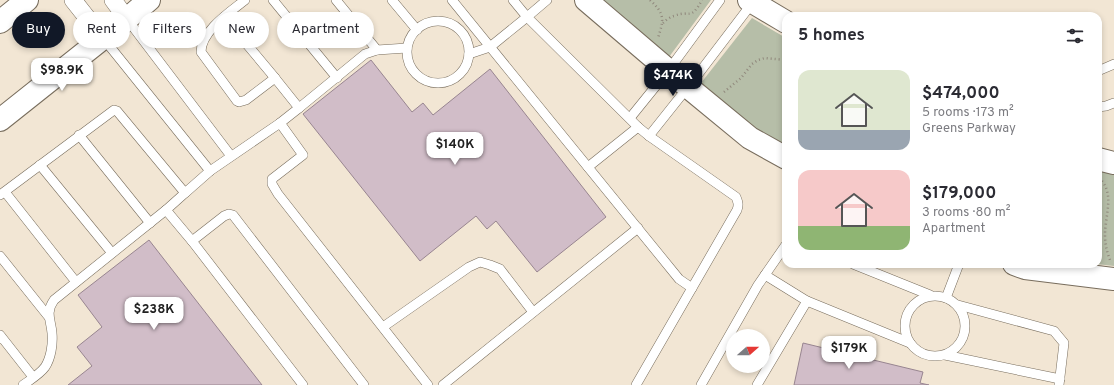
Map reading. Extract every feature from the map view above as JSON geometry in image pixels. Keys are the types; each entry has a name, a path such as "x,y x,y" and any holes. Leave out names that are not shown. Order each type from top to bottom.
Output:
{"street":[{"path":"0,22 27,0"},
{"path":"73,0 82,12"},
{"path":"113,0 122,12"},
{"path":"130,16 149,0"},
{"path":"586,0 668,71 750,138 782,156"},
{"path":"751,1 782,20"},
{"path":"0,120 90,48"},
{"path":"1102,160 1114,163"},
{"path":"1024,268 1114,272"}],"lane":[{"path":"230,12 245,0"},
{"path":"273,0 337,78"},
{"path":"336,0 377,50"},
{"path":"392,0 416,30"},
{"path":"452,0 679,279 692,288"},
{"path":"513,0 527,17 638,127 736,197 739,205 636,385"},
{"path":"469,54 490,47 547,0"},
{"path":"630,118 668,71 720,0"},
{"path":"649,136 688,87 751,1"},
{"path":"438,21 457,27 464,35 468,44 469,54 467,64 461,73 453,80 443,83 432,83 422,79 414,73 409,64 407,48 412,34 416,30 428,22 438,21"},
{"path":"130,23 231,156"},
{"path":"214,26 206,35 201,46 201,52 237,101 239,102 246,100 274,78"},
{"path":"111,48 210,171"},
{"path":"249,48 300,108"},
{"path":"23,385 44,368 49,358 52,344 52,333 48,316 50,306 54,300 166,210 210,171 280,124 365,54 377,50 407,48"},
{"path":"1102,69 1114,64"},
{"path":"1102,106 1114,103"},
{"path":"76,282 2,194 112,110 117,111 185,193"},
{"path":"280,124 303,155 272,179 272,184 278,194 428,385"},
{"path":"588,167 638,127"},
{"path":"79,136 150,223"},
{"path":"40,165 112,253"},
{"path":"166,210 192,241 303,385"},
{"path":"192,241 224,216 229,214 234,215 364,385"},
{"path":"443,385 638,228"},
{"path":"701,385 758,286 782,250"},
{"path":"0,256 48,316"},
{"path":"383,327 469,267 480,262 500,269 533,312"},
{"path":"863,268 930,296"},
{"path":"946,298 957,268"},
{"path":"765,275 807,301 910,343"},
{"path":"930,296 941,296 946,298 958,305 1054,331 1064,342 1060,382 945,355 926,355 917,350 910,343 906,334 905,323 907,313 913,305 921,299 930,296"},
{"path":"757,385 807,301"},
{"path":"945,355 954,350 961,343 965,333 966,323 958,305"},
{"path":"0,335 33,377"}],"path":[{"path":"650,0 657,6 663,23 658,41"},
{"path":"663,23 674,16 693,13 702,0"},
{"path":"720,93 726,92 741,78 752,64 758,60 765,58 782,60"},
{"path":"1102,180 1108,190 1109,195 1105,236 1107,251 1114,272"}],"green space":[{"path":"604,0 711,0 669,57"},
{"path":"752,18 782,36 782,143 758,130 701,83"},
{"path":"1102,171 1114,175 1114,266 1102,265"}],"building":[{"path":"371,60 412,112 423,103 433,115 490,69 606,217 537,272 496,221 487,229 476,216 420,261 303,114"},
{"path":"149,240 262,385 68,385 92,366 77,347 102,327 78,295"},
{"path":"803,343 923,372 920,383 929,385 794,385"}]}
